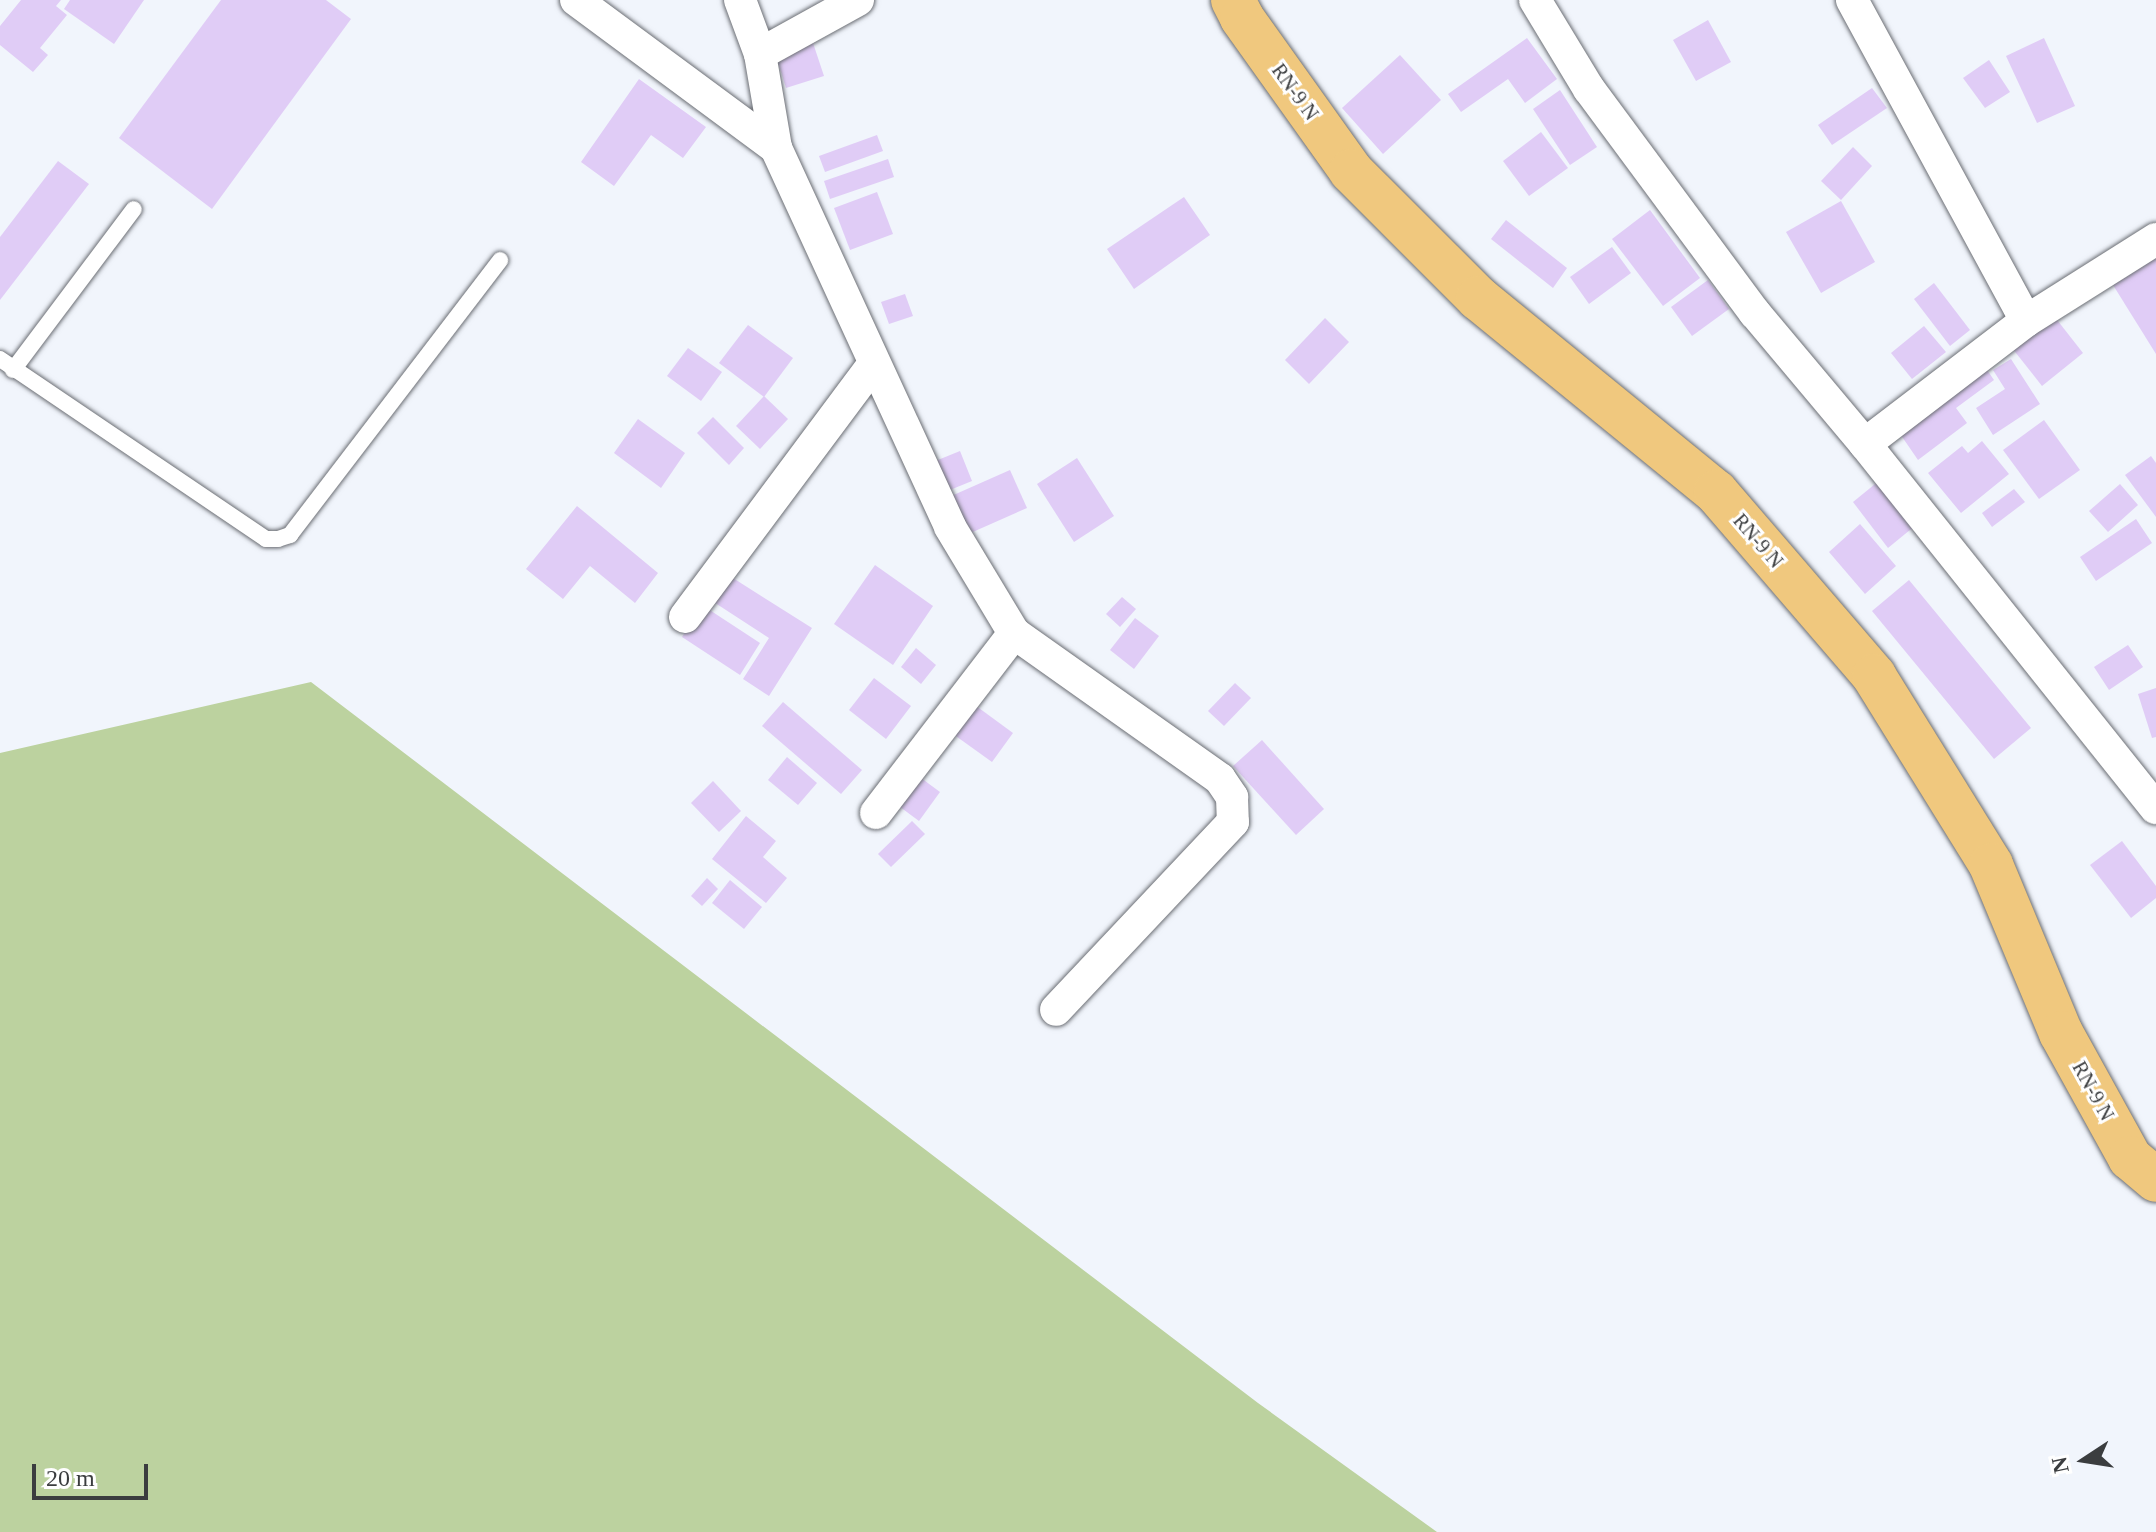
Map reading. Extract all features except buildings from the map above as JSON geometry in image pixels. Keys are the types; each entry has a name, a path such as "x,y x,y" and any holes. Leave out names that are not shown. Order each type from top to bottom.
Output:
{"main road":[{"name":"RN-9 N","path":"1233,0 1351,171 1478,298 1716,492 1874,676 1991,865 2061,1033 2122,1144 2130,1158 2156,1180"}],"street":[{"path":"576,0 776,148"},
{"path":"740,0 760,54 776,148 950,527 1014,633 1220,779 1232,797 1233,822 1056,1010"},
{"path":"760,54 858,0"},
{"path":"1535,0 1589,89 1727,275 2156,808"},
{"path":"1852,0 2026,321"},
{"path":"1865,444 2026,321 2156,239"},
{"path":"685,617 873,365"},
{"path":"876,813 1014,633"}],"lane":[{"path":"134,209 7,364 266,539 290,535 500,260"}],"green space":[{"path":"311,682 1258,1403 1437,1532 0,1532 0,753"}]}
